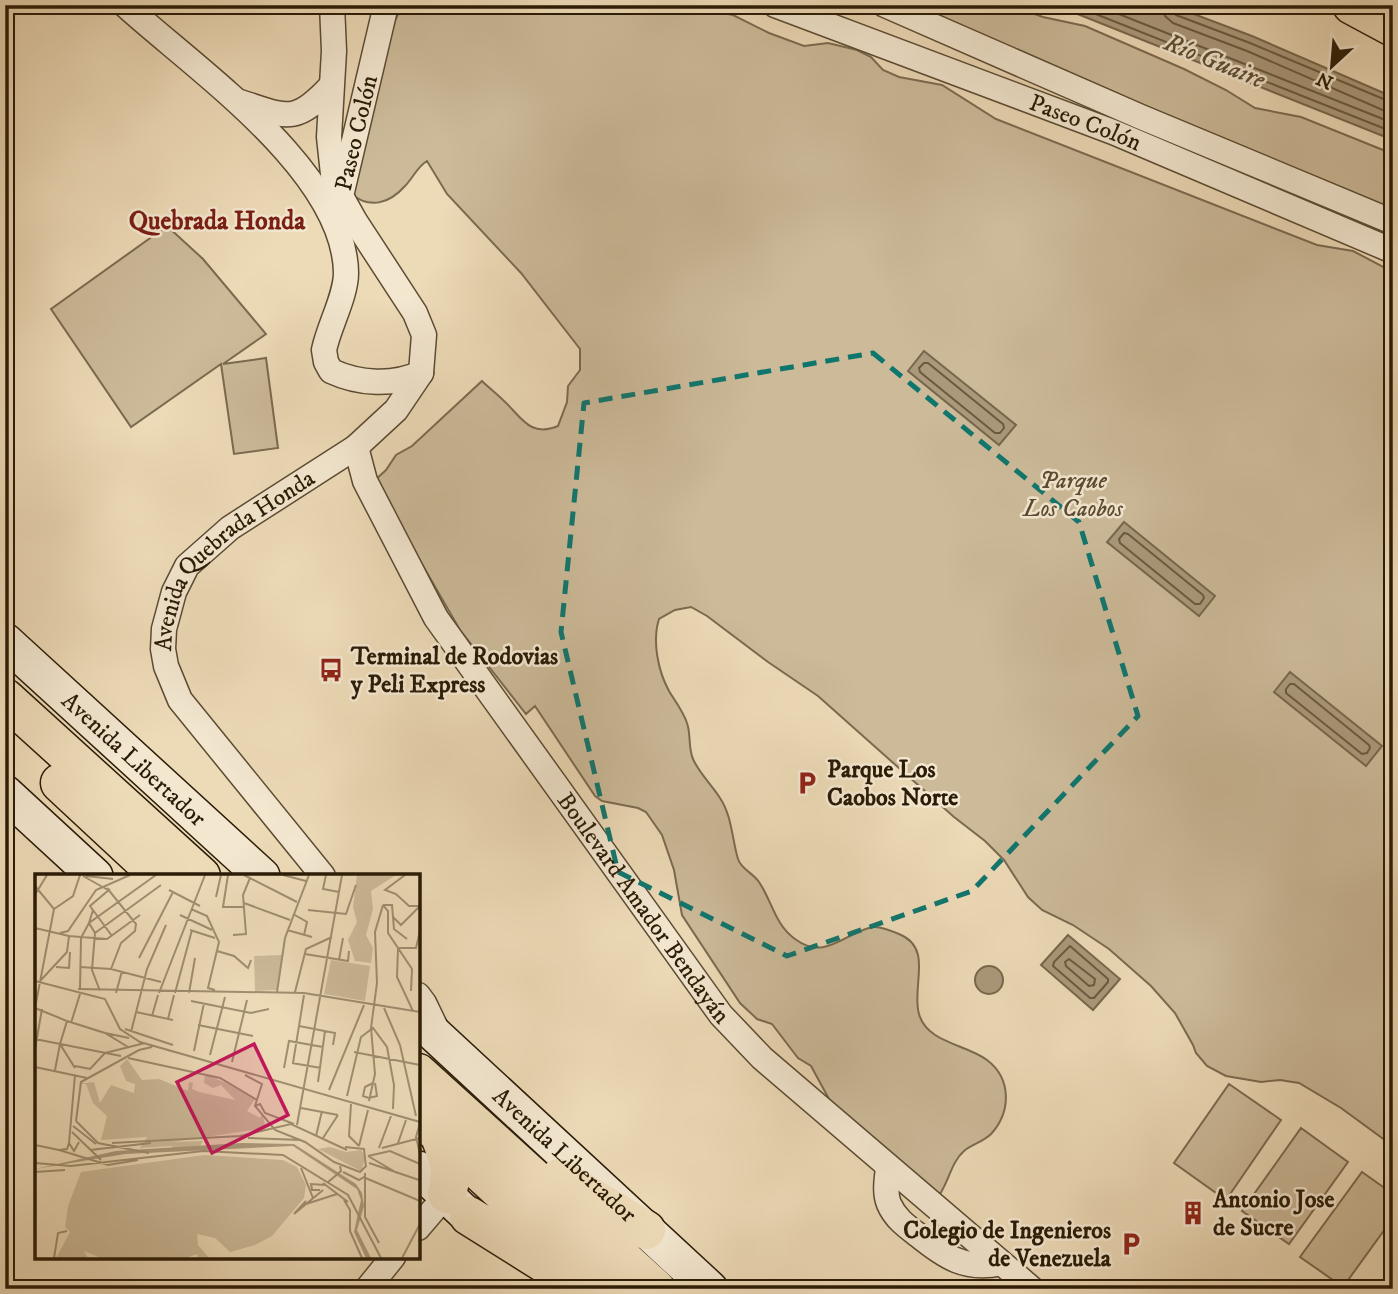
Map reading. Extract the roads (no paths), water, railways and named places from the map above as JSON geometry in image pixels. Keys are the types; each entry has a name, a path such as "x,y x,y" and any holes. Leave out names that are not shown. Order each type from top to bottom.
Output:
{"main road":[{"path":"1353,5 1393,27"},
{"name":"Avenida Libertador","path":"5,641 260,874"},
{"name":"Avenida Libertador","path":"5,698 199,874"},
{"path":"5,731 158,874"},
{"path":"5,793 93,874"},
{"name":"Avenida Libertador","path":"430,1030 710,1289"},
{"name":"Avenida Libertador","path":"420,1077 440,1120 607,1289"},
{"path":"440,1120 566,1182 646,1230"},
{"path":"440,1120 458,1205 583,1289"},
{"name":"Avenida Libertador","path":"440,1120 656,1289"},
{"path":"420,1171 549,1289"}],"street":[{"path":"125,5 236,101 300,167 321,198 344,253 346,276 324,349 331,371 351,379 376,382 404,381 421,373"},
{"name":"Paseo Colón","path":"332,5 334,51 330,156 341,196"},
{"name":"Paseo Colón","path":"341,196 386,5"},
{"name":"Paseo Colón","path":"775,5 1113,132 1393,251"},
{"name":"Paseo Colón","path":"885,5 1141,117 1393,222"},
{"path":"236,101 280,115 293,115 305,111 331,86"},
{"name":"Avenida Quebrada Honda","path":"321,874 180,700 164,658 164,629 178,581 187,566 202,551 263,506 356,447 396,410 421,373 424,335 415,313 341,196"},
{"name":"Boulevard Amador Bendayán","path":"356,447 365,481 436,618 722,1015 762,1058 1032,1289"},
{"path":"420,998 424,1003 430,1030"},
{"path":"887,1167 888,1202 896,1218 941,1253 961,1263 985,1266 1001,1263"},
{"path":"420,1227 458,1205"},
{"path":"367,1289 391,1259"}],"water":[{"name":"Río Guaire","path":"1055,5 1170,5 1252,36 1393,97 1393,140"},
{"path":"924,351 1016,425 999,445 908,371"},
{"path":"1124,522 1215,596 1199,616 1107,542"},
{"path":"1290,672 1382,746 1366,766 1274,692"},
{"path":"1068,935 1120,979 1093,1010 1041,965"},
{"path":"989,966 999,970 1003,980 999,990 989,994 979,990 975,980 979,970"}],"place":[{"name":"Terminal de Rodovias y Peli Express","path":"331,670"},
{"name":"Parque Los Caobos Norte","path":"807,783"},
{"name":"Antonio Jose de Sucre","path":"1193,1213"},
{"name":"Colegio de Ingenieros de Venezuela","path":"1131,1244"}],"district":[{"name":"Quebrada Honda","path":"217,220"}],"park label":[{"name":"Parque Los Caobos","path":"1073,494"}]}
